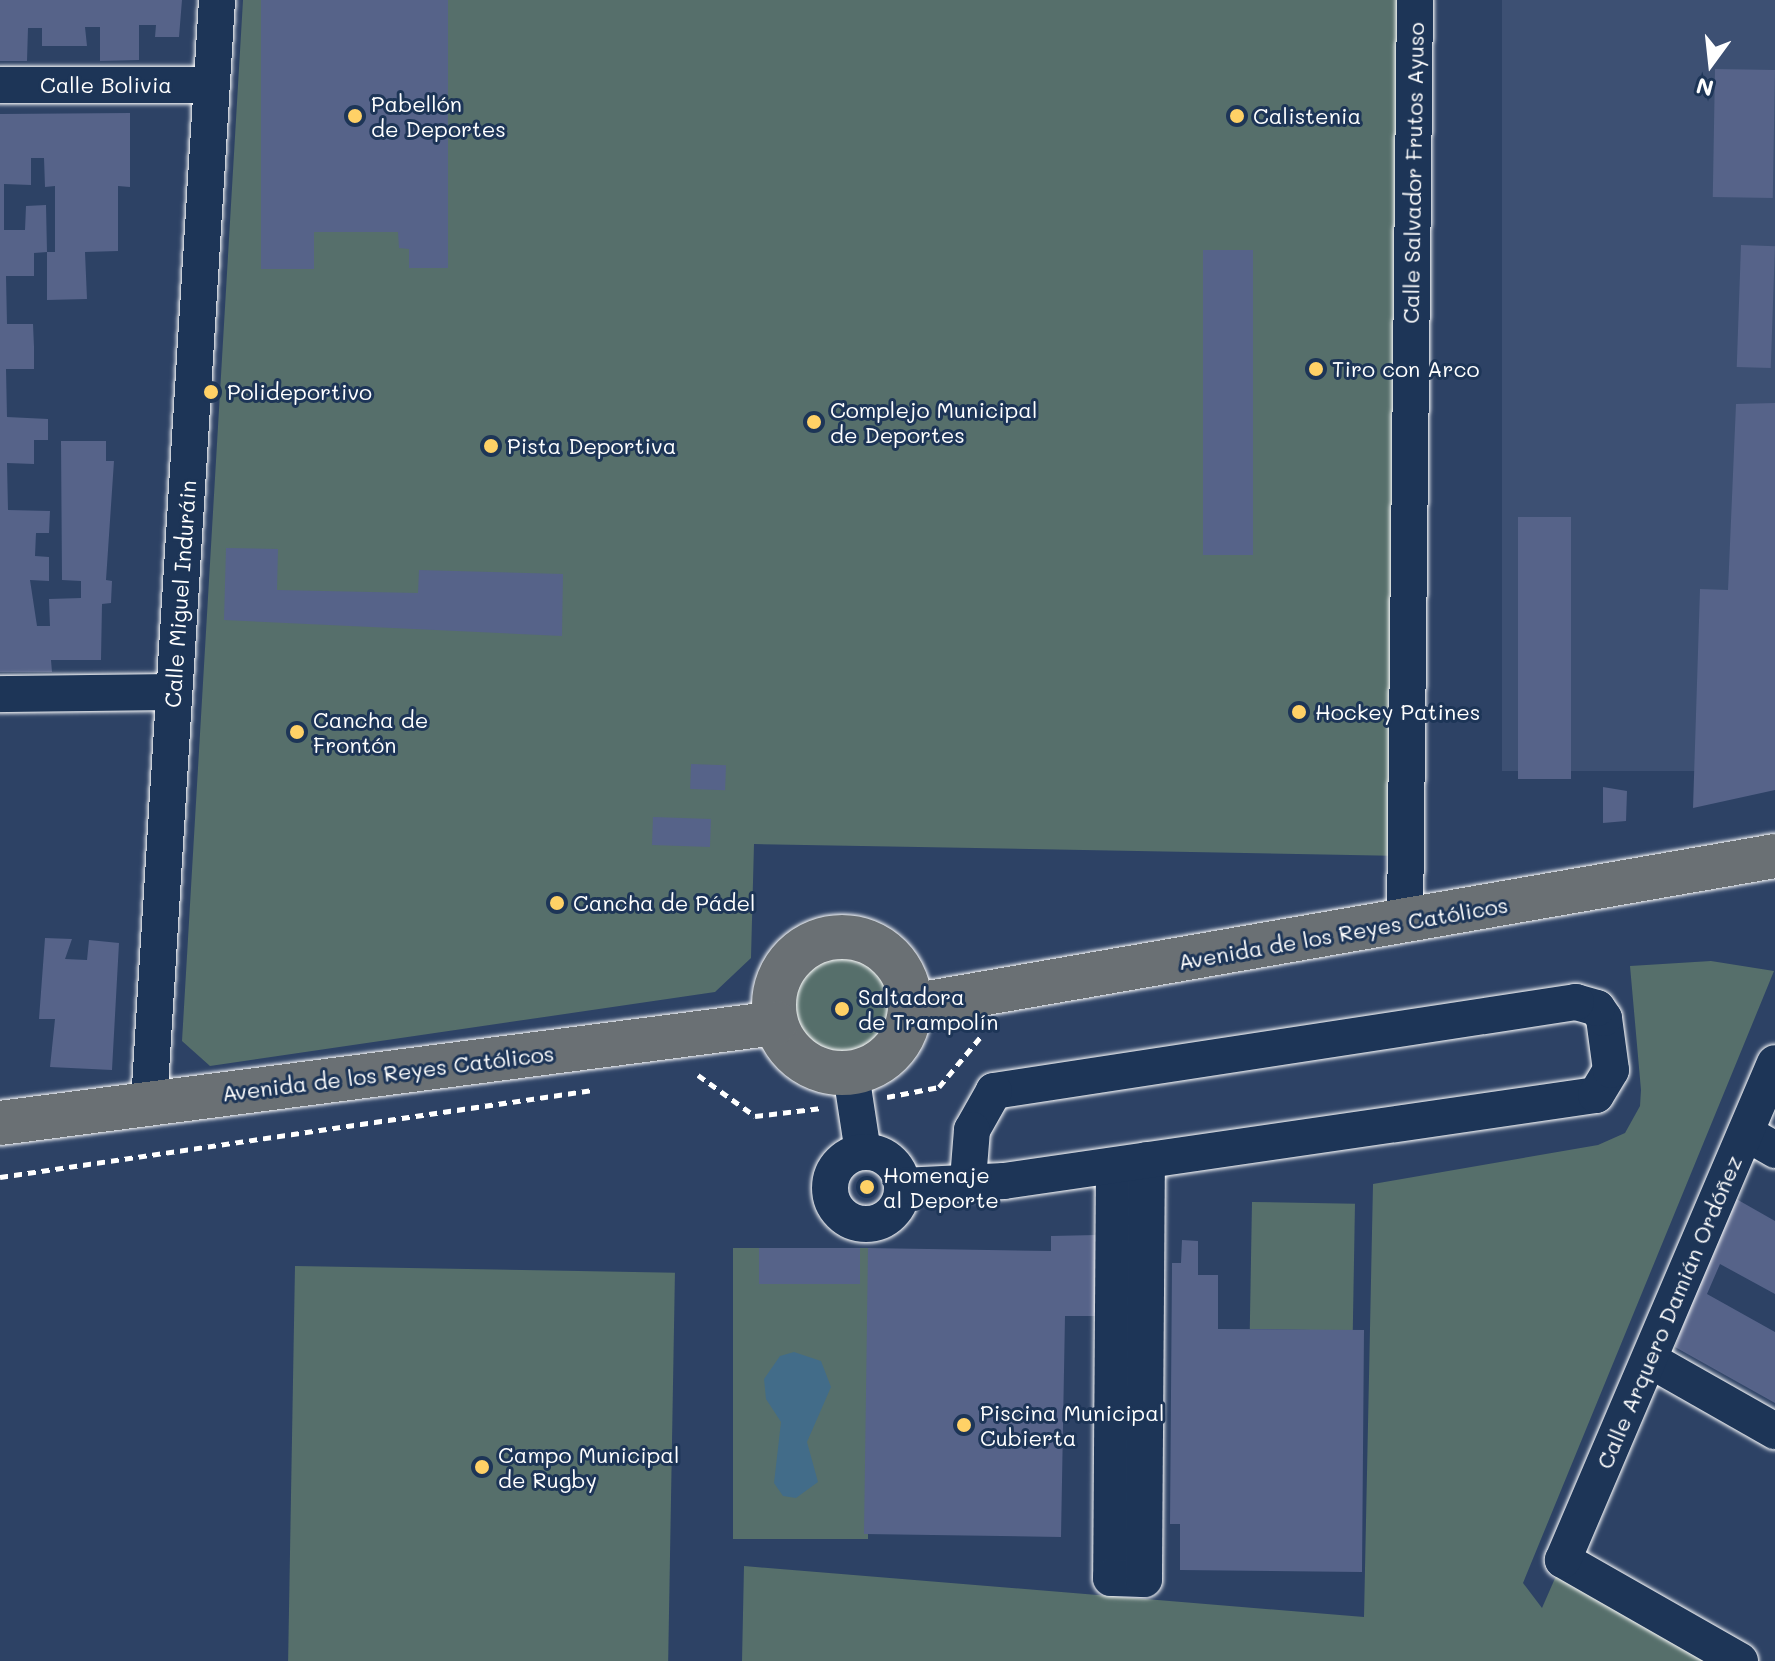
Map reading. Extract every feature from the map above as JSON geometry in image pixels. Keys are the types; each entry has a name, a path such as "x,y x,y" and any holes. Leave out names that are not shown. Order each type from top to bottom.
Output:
{"main road":[{"name":"Avenida de los Reyes Católicos","path":"911,1006 1775,856"},
{"path":"822,939 868,942 889,954 903,973 911,1006 908,1026 887,1058 854,1089 804,1062 776,1023 775,989 785,968 822,939"},
{"name":"Avenida de los Reyes Católicos","path":"0,1123 776,1023"}],"street":[{"name":"Calle Miguel Induráin","path":"149,1103 217,0"},
{"name":"Calle Salvador Frutos Ayuso","path":"1405,922 1415,0"},
{"name":"Calle Bolivia","path":"0,85 211,85"},
{"path":"0,694 174,692"},
{"path":"902,1186 968,1180 1004,1181 1596,1095 1611,1070 1604,1018 1597,1008 1576,1002 994,1091 972,1130 968,1180"},
{"name":"Calle Arquero Damián Ordóñez","path":"1740,1661 1563,1560 1650,1360 1760,1141 1775,1063"},
{"path":"854,1089 863,1152"},
{"path":"863,1152 894,1165 902,1186 896,1208 878,1222 844,1216 830,1183 841,1162 863,1152"},
{"path":"1131,1163 1144,1579 1111,1578 1131,1163"},
{"path":"1650,1360 1775,1431"}],"path":[{"path":"687,1077 702,1075 755,1116 854,1089 939,1087 991,1023"},
{"path":"0,1177 609,1088"}],"shaded area":[{"path":"1502,0 1775,0 1775,771 1502,771"},
{"path":"794,1352 821,1361 831,1387 807,1442 818,1482 796,1498 783,1496 774,1483 781,1422 766,1399 764,1379 780,1356"}],"green space":[{"name":"Complejo Municipal de Deportes","path":"243,0 1415,0 1404,856 754,844 751,958 715,992 210,1066 182,1041"},
{"path":"842,944 865,948 885,962 899,982 903,1005 899,1028 885,1048 865,1062 842,1066 819,1062 799,1048 785,1028 781,1005 785,982 799,962 819,948"},
{"path":"1711,961 1774,971 1523,1583 1542,1608 1563,1560 1740,1661 742,1661 744,1566 1364,1617 1373,1184 1598,1145 1625,1133 1640,1106 1641,1090 1630,966"},
{"path":"1252,1202 1355,1204 1353,1331 1250,1329"},
{"path":"733,1248 868,1248 868,1539 733,1539"},
{"name":"Campo Municipal de Rugby","path":"295,1266 675,1273 668,1661 288,1661"}],"building":[{"path":"0,0 182,0 179,37 155,37 156,25 139,25 139,60 100,61 100,27 85,27 87,46 42,46 42,28 28,28 27,61 0,61"},
{"name":"Pabellón de Deportes","path":"261,0 448,0 448,268 409,268 409,249 399,248 398,232 314,232 314,269 261,269"},
{"path":"1715,69 1775,70 1773,198 1713,197"},
{"path":"130,113 130,187 118,186 118,251 85,252 87,299 47,300 47,252 34,253 34,276 6,276 7,324 33,324 34,347 34,369 6,369 7,417 48,419 48,440 34,440 34,464 7,463 8,510 50,511 49,533 36,533 35,556 49,557 49,581 30,580 37,626 50,626 49,599 81,598 81,581 62,580 61,441 106,441 106,461 114,461 106,580 112,581 111,603 102,604 101,660 51,660 52,672 0,672 0,114","holes":["31,158 44,158 45,187 55,186 55,252 47,252 46,205 26,206 25,230 4,230 4,184 31,185"]},
{"path":"1741,245 1775,246 1771,368 1737,367"},
{"path":"1203,250 1253,250 1253,555 1203,555"},
{"path":"1775,403 1775,790 1693,808 1700,589 1728,590 1736,404"},
{"path":"1518,517 1571,517 1571,779 1518,779"},
{"path":"226,548 278,549 277,590 418,593 419,570 563,574 562,636 224,620"},
{"path":"691,764 726,765 725,790 690,789"},
{"path":"1603,787 1627,791 1626,821 1603,823"},
{"path":"653,817 711,819 710,847 652,845"},
{"path":"45,938 72,939 65,959 87,960 89,940 119,943 112,1070 50,1067 55,1019 39,1019"},
{"path":"1731,1196 1775,1221 1775,1294 1720,1264 1707,1294 1775,1332 1775,1403 1675,1347"},
{"name":"Piscina Municipal Cubierta","path":"1096,1235 1095,1316 1065,1316 1061,1537 864,1534 868,1248 1051,1251 1051,1236"},
{"path":"1182,1240 1198,1241 1198,1275 1218,1275 1218,1329 1364,1330 1362,1572 1180,1570 1180,1524 1170,1524 1172,1263 1181,1263"},
{"path":"759,1248 860,1248 860,1284 759,1284"}],"place":[{"name":"Pabellón de Deportes","path":"355,116"},
{"name":"Calistenia","path":"1237,116"},
{"name":"Tiro con Arco","path":"1316,369"},
{"name":"Polideportivo","path":"211,392"},
{"name":"Complejo Municipal de Deportes","path":"814,422"},
{"name":"Pista Deportiva","path":"491,446"},
{"name":"Hockey Patines","path":"1299,712"},
{"name":"Cancha de Frontón","path":"297,732"},
{"name":"Cancha de Pádel","path":"557,903"},
{"name":"Saltadora de Trampolín","path":"842,1009"},
{"name":"Homenaje al Deporte","path":"867,1187"},
{"name":"Piscina Municipal Cubierta","path":"964,1425"},
{"name":"Campo Municipal de Rugby","path":"482,1467"}]}
